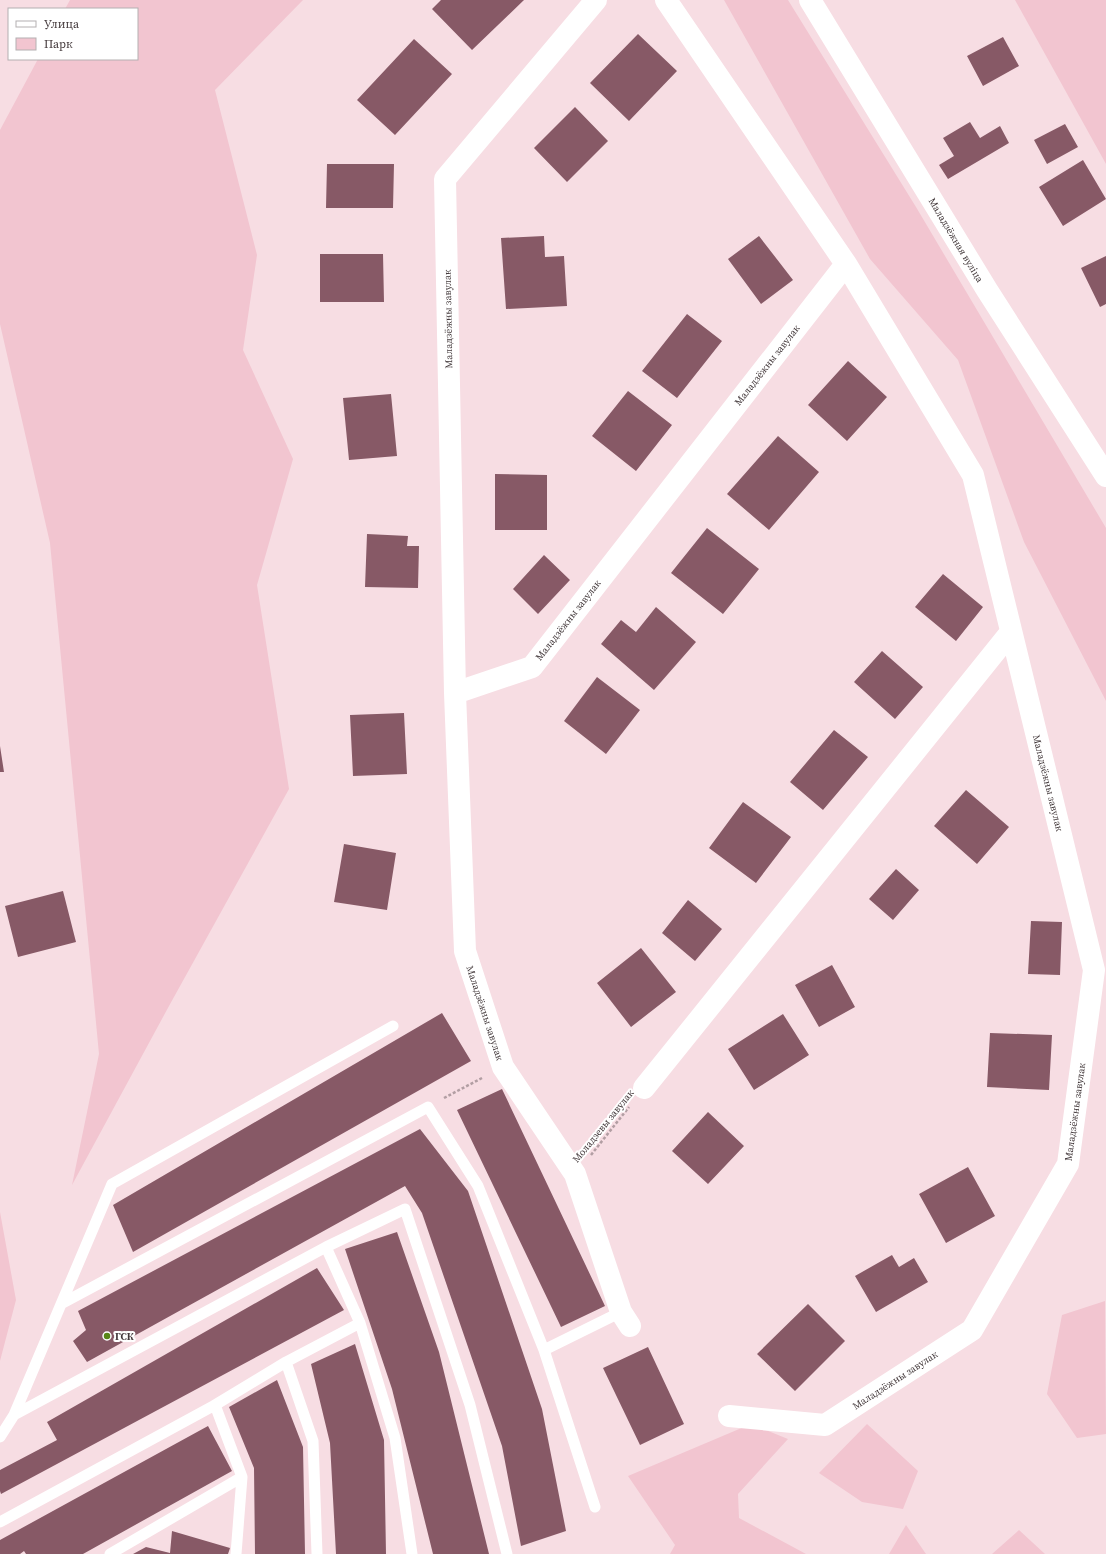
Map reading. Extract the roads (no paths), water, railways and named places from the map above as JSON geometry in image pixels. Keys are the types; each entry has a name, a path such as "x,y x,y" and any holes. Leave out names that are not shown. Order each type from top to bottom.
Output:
{"street":[{"name":"Маладзёжны завулак","path":"596,0 445,179 455,694 465,951 503,1067 575,1174 626,1319"},
{"name":"Маладзёжны завулак","path":"666,0 846,264 973,475 1094,970 1068,1164 972,1330 825,1425 729,1416"},
{"name":"Маладзёжная вуліца","path":"810,0 987,290 1106,476"},
{"name":"Маладзёжны завулак","path":"455,694 532,667 846,264"},
{"path":"644,1088 1011,632"}],"lane":[{"path":"0,1437 14,1415 112,1184 393,1026"},
{"path":"61,1304 428,1107 478,1186 544,1350 595,1507"},
{"path":"14,1415 326,1247 405,1209 470,1405 507,1554"},
{"path":"326,1247 360,1323 395,1438 412,1554"},
{"path":"544,1350 626,1319"},
{"path":"0,1522 215,1405 286,1362 360,1323"},
{"path":"286,1362 313,1441 317,1554"},
{"path":"215,1405 242,1477 236,1554"},
{"path":"110,1554 242,1477"}],"place":[{"name":"ГСК","path":"107,1336"}]}
